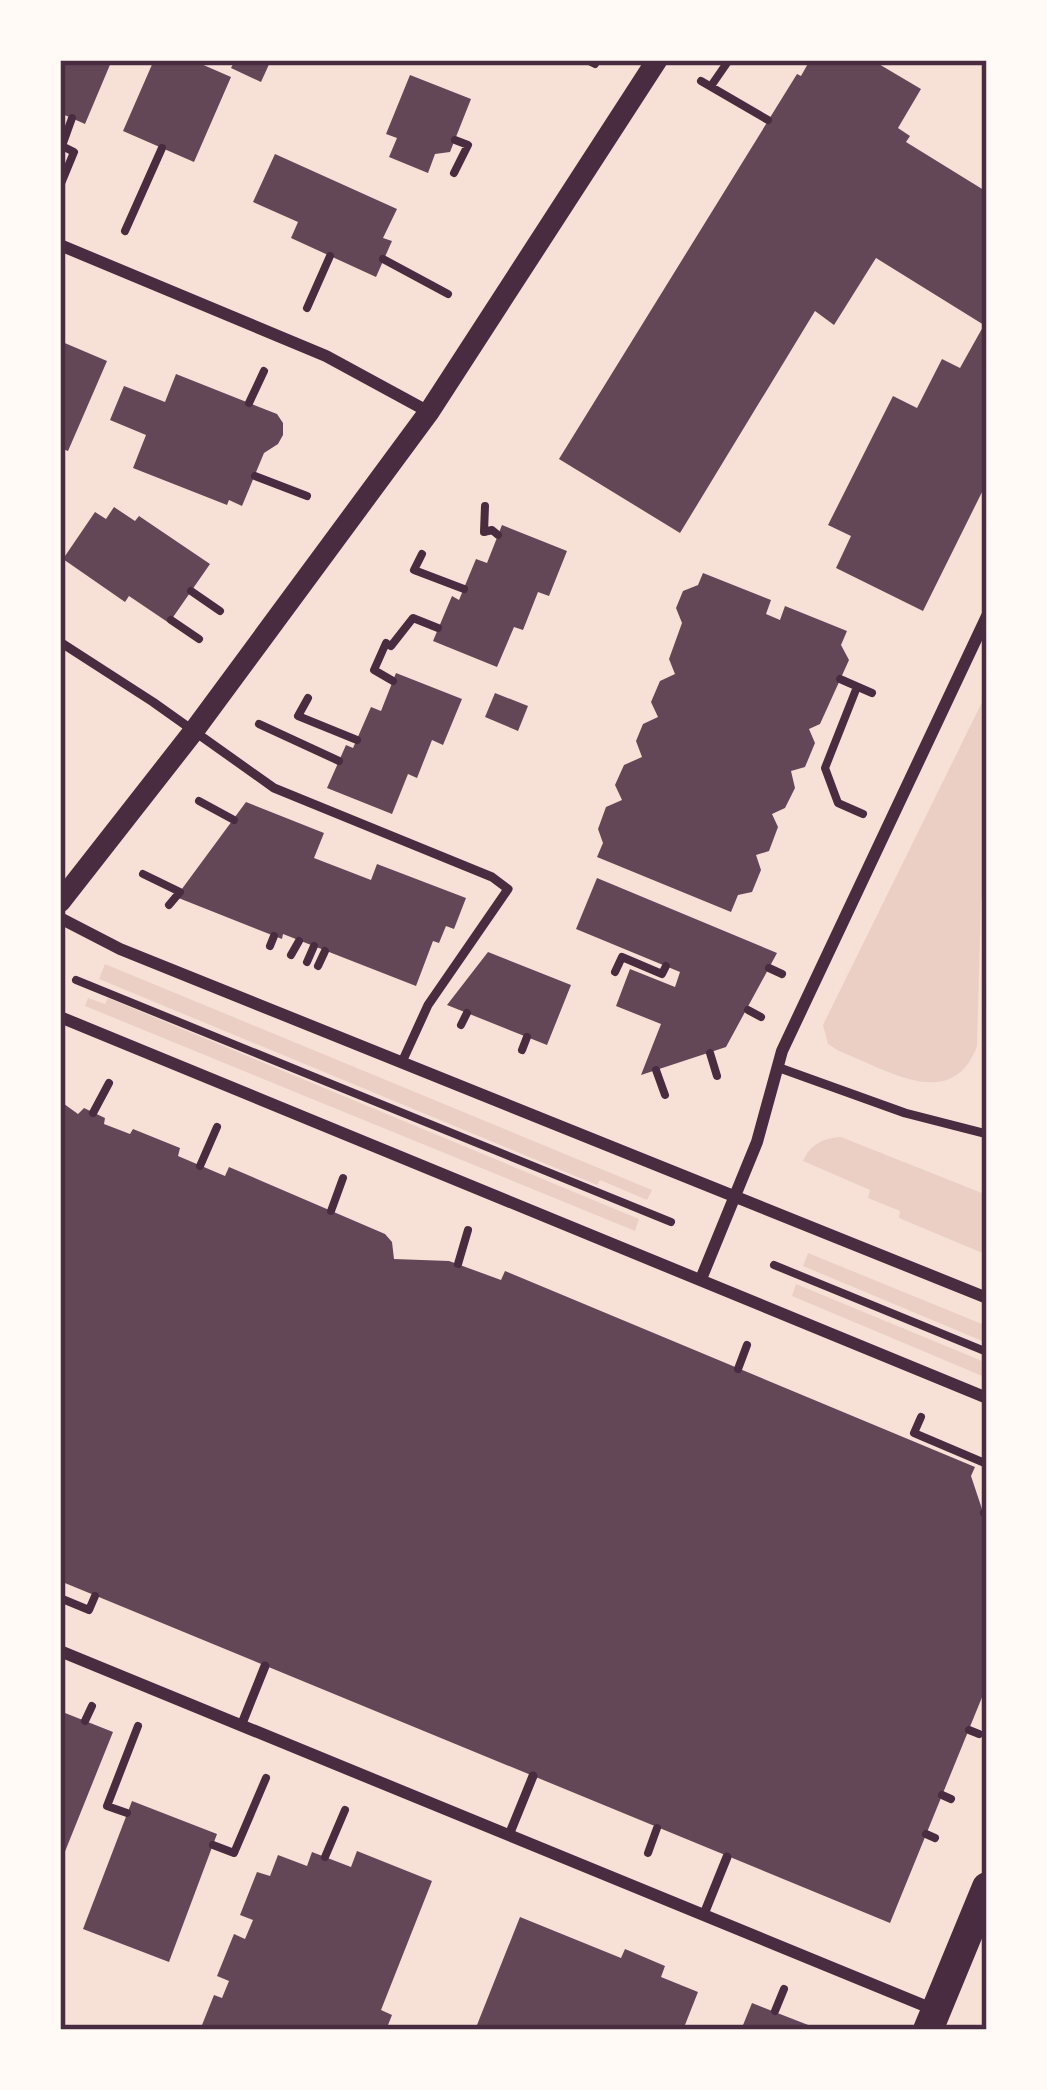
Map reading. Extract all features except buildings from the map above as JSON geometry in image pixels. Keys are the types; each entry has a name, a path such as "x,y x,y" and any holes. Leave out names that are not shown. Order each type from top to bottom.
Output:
{"main road":[{"path":"932,2020 987,1887"}],"street":[{"path":"60,902 429,412 657,60"},
{"path":"60,245 326,356 429,412"},
{"path":"701,1280 757,1142 777,1067 987,616"},
{"path":"60,918 120,950 987,1298"},
{"path":"60,1017 987,1398"},
{"path":"60,1651 704,1914 932,2020"}],"lane":[{"path":"60,642 274,788 492,877 508,889 424,1010 402,1062"},
{"path":"777,1067 905,1113 987,1134"},
{"path":"241,1726 265,1666"},
{"path":"509,1834 532,1776"},
{"path":"704,1914 727,1858"}],"path":[{"path":"711,86 729,60"},
{"path":"700,81 768,120"},
{"path":"60,186 74,152 62,146 72,118"},
{"path":"454,173 468,145 455,140"},
{"path":"125,231 162,148"},
{"path":"307,308 330,256"},
{"path":"383,259 448,294"},
{"path":"248,403 263,371"},
{"path":"255,476 307,496"},
{"path":"485,506 484,532 498,535"},
{"path":"422,554 414,570 464,590"},
{"path":"191,591 220,611"},
{"path":"393,681 374,670 389,645 413,618 438,628"},
{"path":"171,620 199,639"},
{"path":"840,680 872,693"},
{"path":"857,687 825,768 838,803 862,814"},
{"path":"308,698 298,716 357,740"},
{"path":"259,724 339,761"},
{"path":"199,801 234,820"},
{"path":"143,874 180,892 169,905"},
{"path":"291,955 299,941"},
{"path":"307,962 314,946"},
{"path":"318,966 325,951"},
{"path":"615,972 622,957 662,974 666,966"},
{"path":"770,968 782,974"},
{"path":"76,980 671,1222"},
{"path":"748,1010 761,1017"},
{"path":"461,1025 466,1012"},
{"path":"522,1050 527,1037"},
{"path":"710,1053 717,1076"},
{"path":"656,1070 665,1095"},
{"path":"93,1113 109,1083"},
{"path":"200,1166 217,1127"},
{"path":"331,1211 343,1178"},
{"path":"458,1264 468,1230"},
{"path":"774,1265 987,1352"},
{"path":"738,1369 747,1345"},
{"path":"921,1417 914,1433 987,1464"},
{"path":"60,1598 89,1610 95,1596"},
{"path":"85,1721 92,1706"},
{"path":"127,1813 106,1806 138,1726"},
{"path":"213,1845 234,1853 266,1778"},
{"path":"325,1858 344,1810"},
{"path":"648,1853 657,1828"},
{"path":"775,2012 784,1989"}],"shaded area":[{"path":"987,692 987,883 981,901 977,1046 966,1066 952,1078 916,1081 839,1051 828,1044 823,1025"},
{"path":"105,964 652,1190 647,1200 600,1180 597,1185 99,979"},
{"path":"88,998 105,1004 108,998 639,1219 635,1231 85,1006"},
{"path":"841,1137 987,1195 987,1251 899,1218 900,1211 868,1198 870,1190 803,1161 818,1143"},
{"path":"808,1253 987,1326 987,1343 803,1266"},
{"path":"796,1284 987,1363 987,1378 792,1296"}]}
